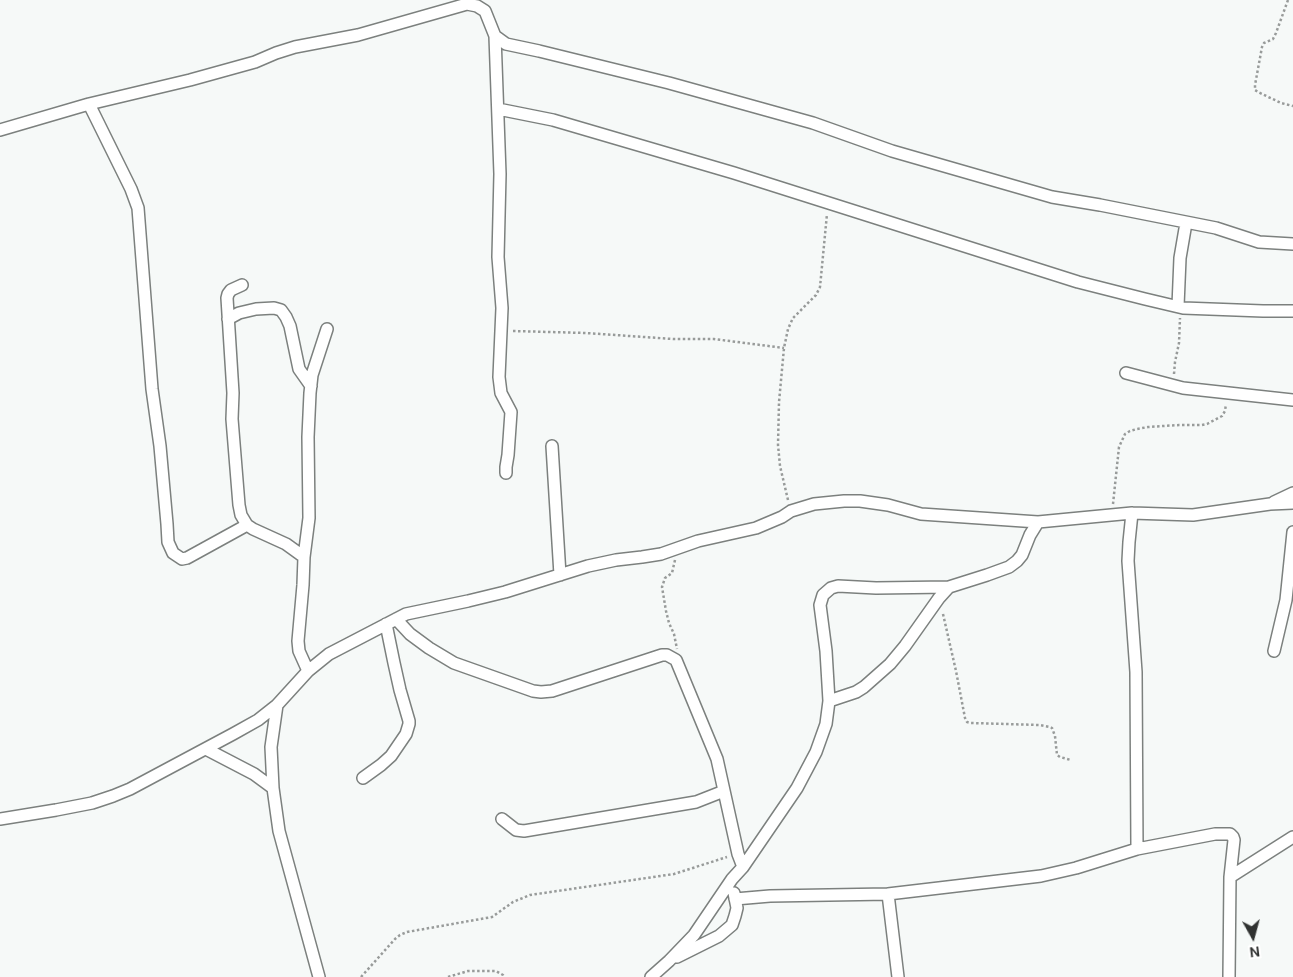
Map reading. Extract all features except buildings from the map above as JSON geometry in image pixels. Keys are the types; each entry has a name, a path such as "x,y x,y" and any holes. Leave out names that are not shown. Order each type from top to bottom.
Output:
{"street":[{"path":"0,130 89,104 190,80 255,62 295,47 358,34 472,2 484,11 495,36 500,174 498,257 502,308 500,385 501,393 511,412 506,473"},
{"path":"495,36 506,44 669,83 812,123 892,151 1052,197 1216,228 1259,242 1293,244"},
{"path":"89,104 131,189 138,208 168,542 173,552 182,559 187,558 247,525"},
{"path":"498,109 553,120 734,173 1078,282 1179,306 1293,311"},
{"path":"1179,306 1180,258 1186,222"},
{"path":"242,284 231,290 228,294 233,393 232,419 240,515 247,525 253,529 286,544 304,557"},
{"path":"228,319 239,313 256,309 274,308 281,310 290,326 299,369 311,386"},
{"path":"308,671 299,651 298,641 304,557 309,518 308,437 312,375 327,329"},
{"path":"1126,373 1183,388 1293,400"},
{"path":"552,446 560,575"},
{"path":"1270,504 1293,493"},
{"path":"0,818 56,810 92,802 130,789 258,720 277,705 308,671 329,654 406,614 506,592 588,566 616,560 652,556 706,538 756,528 792,511 814,504 851,501 888,505 921,514 1038,522 1132,513 1193,515 1270,504 1293,503"},
{"path":"1132,513 1128,561 1135,634 1136,849"},
{"path":"650,977 694,936 797,788 816,752 826,724 829,701 826,651 820,605 826,591 838,586 876,588 950,586 1009,567 1018,561 1022,555 1030,535 1038,522"},
{"path":"1274,651 1286,600 1293,532"},
{"path":"829,701 856,692 890,664 950,586"},
{"path":"391,622 448,660 541,692 552,691 662,655 667,655 676,660 717,759 738,854 743,867"},
{"path":"363,778 390,756 406,734 409,724 398,681 391,622"},
{"path":"277,705 271,746 273,788 279,831 319,977"},
{"path":"206,749 254,774 273,788"},
{"path":"502,819 516,830 524,831 696,802 724,792"},
{"path":"735,899 770,896 888,894 1041,876 1076,868 1136,849 1215,834 1230,834 1234,840 1230,877 1229,977"},
{"path":"1230,877 1293,837"},
{"path":"669,961 719,936 732,925 737,908 732,879"},
{"path":"888,894 898,977"}],"path":[{"path":"1288,0 1273,39 1264,43 1262,47 1255,90 1281,103 1293,106"},
{"path":"792,511 783,482 778,445 779,402 784,348 788,329 794,318 816,295 820,286 829,203"},
{"path":"1172,385 1179,344 1179,306"},
{"path":"502,330 674,339 714,339 784,348"},
{"path":"1112,514 1119,448 1125,434 1148,427 1207,424 1222,416 1225,411 1226,393"},
{"path":"676,660 677,645 666,611 662,587 665,578 672,573 679,548"},
{"path":"939,598 967,722 971,724 1022,724 1050,727 1055,736 1057,755 1071,760"},
{"path":"361,977 394,939 407,932 492,917 513,902 530,895 674,874 738,854"},
{"path":"448,977 468,971 477,971 496,972 504,977"}]}
